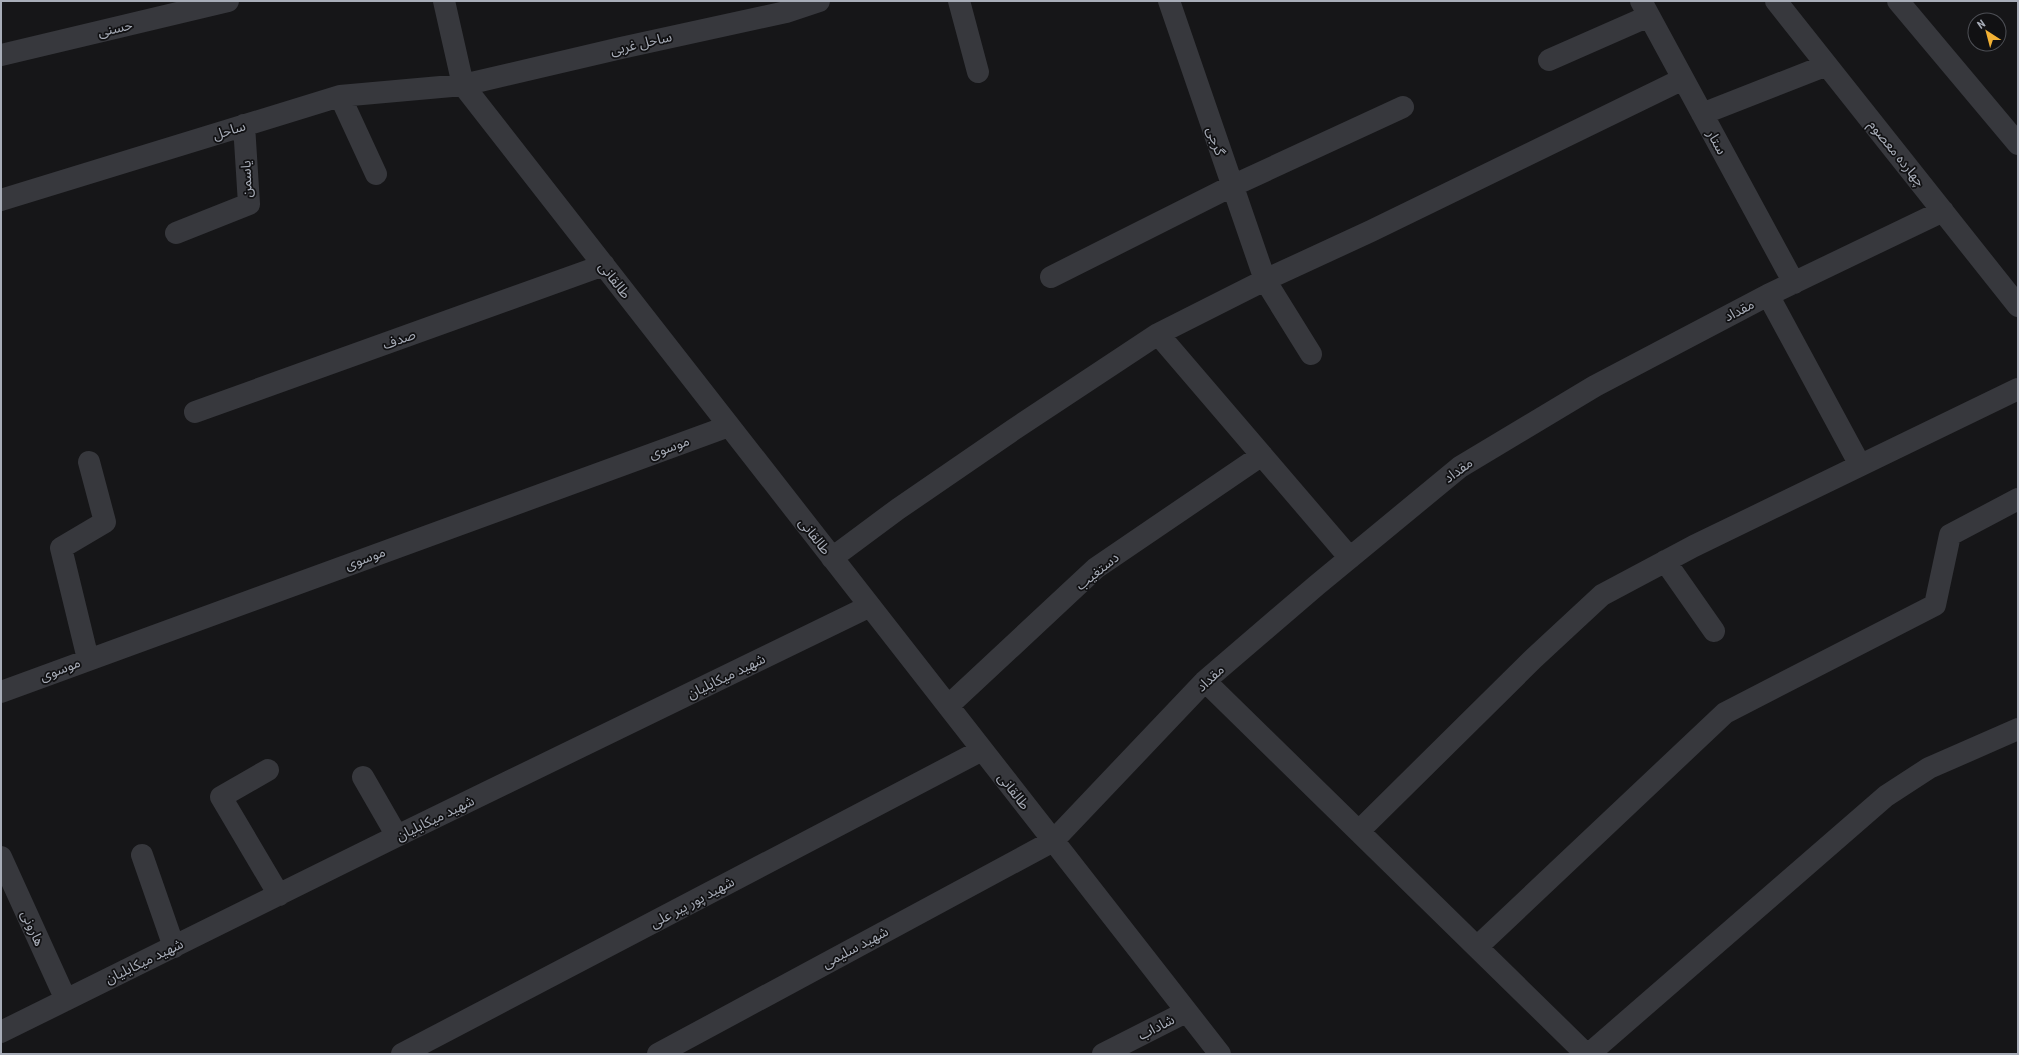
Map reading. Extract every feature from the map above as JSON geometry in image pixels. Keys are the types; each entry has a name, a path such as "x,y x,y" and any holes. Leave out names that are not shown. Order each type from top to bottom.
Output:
{"street":[{"name":"حسنی","path":"1,55 228,1"},
{"name":"طالقانی","path":"444,1 463,85 1220,1054"},
{"name":"ساحل غربی","path":"463,85 621,48 786,12 820,1"},
{"path":"959,1 978,72"},
{"name":"گرجی","path":"1169,1 1265,280 1311,354"},
{"name":"چهارده معصوم","path":"1776,1 2018,306"},
{"path":"1898,1 2018,144"},
{"path":"1549,60 1645,8"},
{"name":"ستار","path":"1645,8 1794,283"},
{"path":"1702,114 1827,65"},
{"path":"832,558 898,509 1013,430 1158,334 1265,280 1371,231 1683,79"},
{"name":"ساحل","path":"1,200 340,96 463,85"},
{"path":"340,96 376,174"},
{"path":"1051,277 1232,186 1403,107"},
{"name":"یاسمن","path":"176,233 249,204 244,125"},
{"name":"مقداد","path":"1053,841 1205,681 1460,467 1595,386 1768,295 1943,211"},
{"name":"صدف","path":"195,412 604,265"},
{"path":"1768,295 1860,465"},
{"path":"1158,334 1350,558"},
{"path":"1359,831 1533,659 1602,595 1665,561 2018,388"},
{"name":"موسوی","path":"1,692 729,426"},
{"name":"دستغیب","path":"948,706 1096,568 1262,455"},
{"path":"88,659 61,548 105,522 89,462"},
{"path":"1477,947 1725,712 1935,605 1950,535 2018,499"},
{"path":"1665,561 1714,631"},
{"name":"شهید میکایلیان","path":"1,1032 397,836 870,606"},
{"path":"1205,681 1586,1054"},
{"path":"1589,1054 1886,796 1929,768 2016,734"},
{"name":"شهید پور پیر علی","path":"402,1054 982,750"},
{"path":"268,770 221,797 279,895"},
{"path":"363,777 397,836"},
{"name":"شهید سلیمی","path":"658,1054 1053,841"},
{"path":"142,854 174,947"},
{"name":"هارونی","path":"1,857 66,1000"},
{"name":"شاداب","path":"1103,1054 1186,1012"}]}
